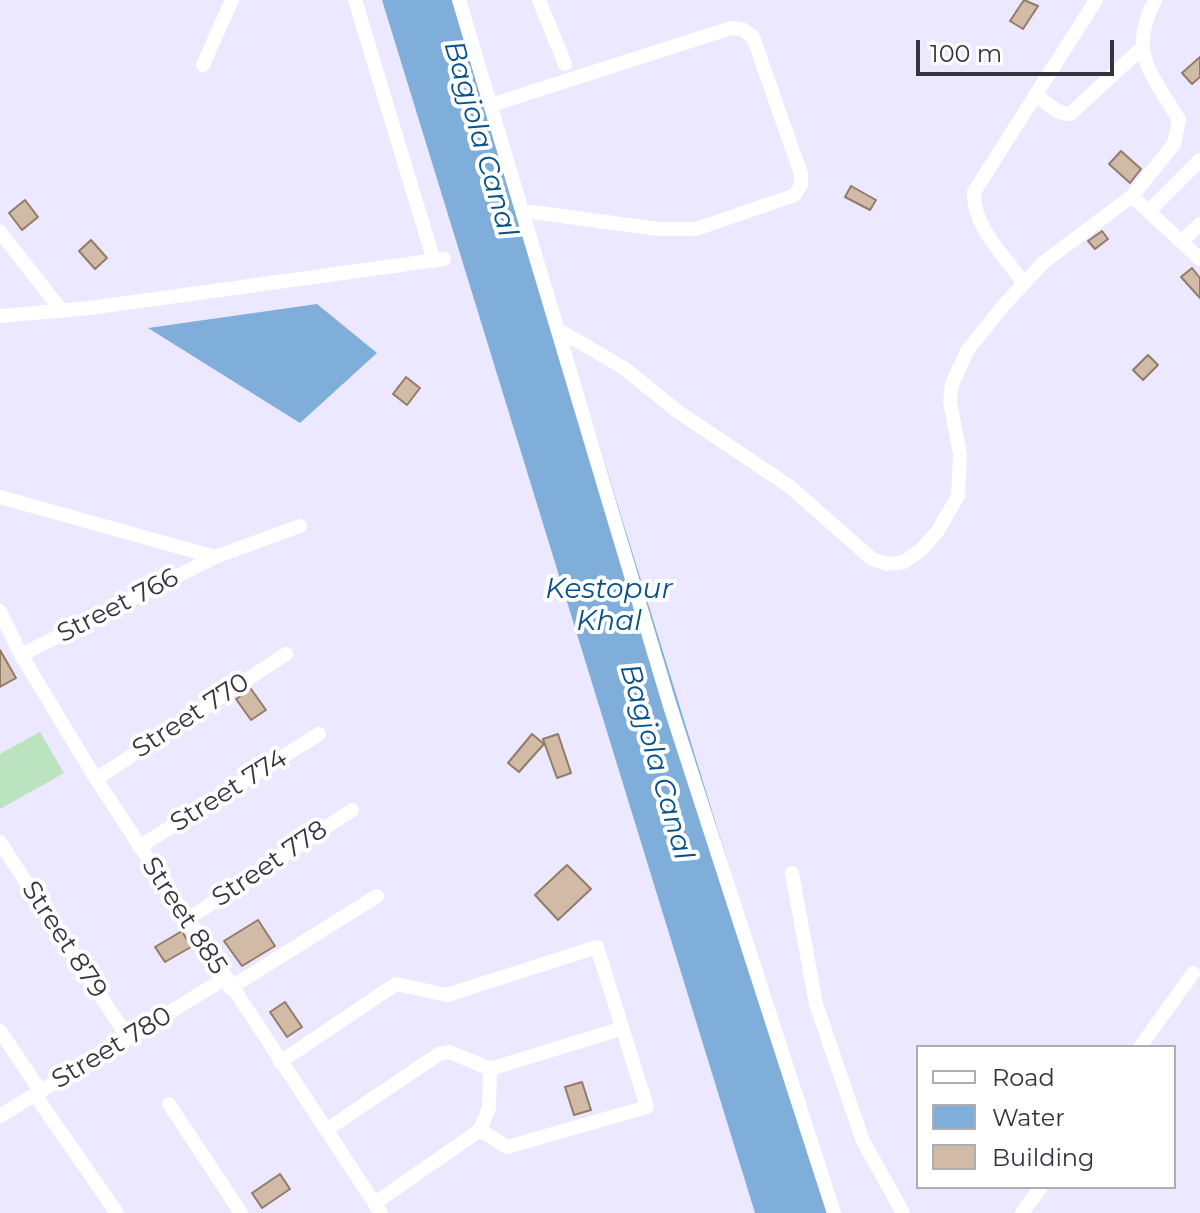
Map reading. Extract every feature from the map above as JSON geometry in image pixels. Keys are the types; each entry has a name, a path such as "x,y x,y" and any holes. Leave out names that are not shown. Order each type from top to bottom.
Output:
{"street":[{"path":"203,65 232,0"},
{"path":"0,316 62,311 439,260 355,0"},
{"path":"459,0 524,211 526,234 560,331 670,706 834,1213"},
{"path":"539,0 565,64"},
{"path":"1023,282 973,207 974,192 1096,0"},
{"path":"560,331 624,368 677,411 789,486 858,549 888,564 904,562 921,550 948,516 958,496 961,474 950,402 952,384 967,351 1023,282 1061,247 1132,196 1174,144 1181,126 1148,67 1142,48 1144,23 1155,0"},
{"path":"491,105 731,28 742,29 753,37 801,174 801,185 795,195 696,229 659,229 524,211"},
{"path":"1035,95 1059,112 1070,114 1142,48"},
{"path":"1149,211 1200,160"},
{"path":"1132,196 1200,259"},
{"path":"1182,241 1200,224"},
{"path":"0,232 62,311"},
{"path":"0,497 215,557"},
{"name":"Street 766","path":"21,655 215,557 300,526"},
{"name":"Street 885","path":"0,611 21,655 139,847 378,1208"},
{"name":"Street 770","path":"96,779 286,654"},
{"name":"Street 774","path":"139,847 319,734"},
{"name":"Street 778","path":"188,919 352,810"},
{"name":"Street 879","path":"0,842 128,1038"},
{"path":"792,873 816,1004 863,1141 903,1213"},
{"name":"Street 780","path":"0,1116 128,1038 377,896"},
{"path":"280,1062 396,984 447,995 597,947 620,1029 647,1107 507,1147 480,1130"},
{"path":"1141,1045 1193,973"},
{"path":"326,1130 430,1059 450,1052 490,1069 620,1029"},
{"path":"0,1031 117,1213"},
{"path":"378,1208 480,1130 489,1108 490,1069"},
{"path":"169,1104 241,1213"},
{"path":"1022,1213 1040,1189"}],"green space":[{"path":"40,732 64,773 0,809 0,754"}],"water":[{"name":"Kestopur Khal","path":"382,0 462,0 836,1213 755,1213"},
{"path":"317,304 377,353 300,423 148,328"}],"building":[{"path":"1024,0 1038,6 1023,29 1010,21"},
{"path":"1200,57 1200,77 1192,84 1182,73"},
{"path":"1121,151 1141,169 1130,183 1109,164"},
{"path":"851,186 876,200 870,210 845,197"},
{"path":"25,200 38,217 22,230 9,213"},
{"path":"1102,231 1108,239 1095,249 1088,241"},
{"path":"91,240 107,258 95,269 79,251"},
{"path":"1192,268 1200,278 1200,298 1181,277"},
{"path":"1148,355 1158,365 1143,380 1133,370"},
{"path":"406,377 420,388 407,405 393,394"},
{"path":"0,650 16,678 0,687"},
{"path":"251,689 266,710 251,720 236,699"},
{"path":"532,734 544,744 519,772 508,763"},
{"path":"558,734 571,773 557,778 543,739"},
{"path":"567,865 591,889 558,920 535,895"},
{"path":"258,920 275,946 242,966 224,941"},
{"path":"182,931 191,947 165,962 155,947"},
{"path":"285,1002 302,1027 287,1037 270,1012"},
{"path":"582,1082 591,1110 574,1115 565,1087"},
{"path":"280,1174 290,1189 262,1208 252,1193"}],"water label":[{"name":"Bagjola Canal","path":"480,139"},
{"name":"Bagjola Canal","path":"656,762"}]}
